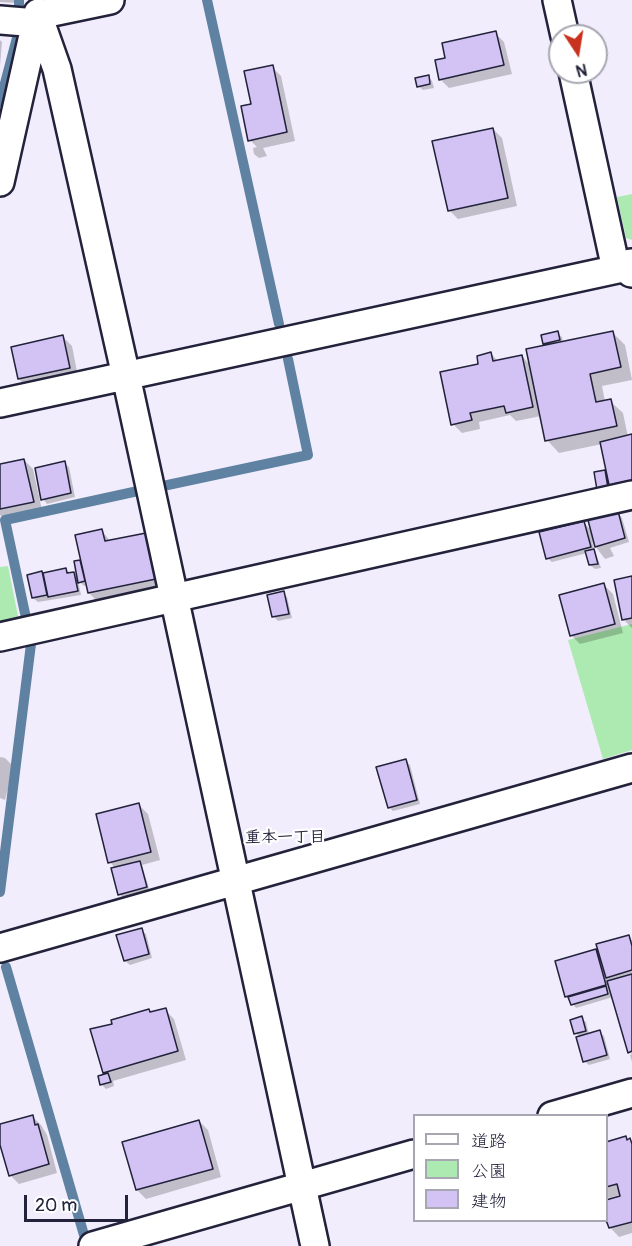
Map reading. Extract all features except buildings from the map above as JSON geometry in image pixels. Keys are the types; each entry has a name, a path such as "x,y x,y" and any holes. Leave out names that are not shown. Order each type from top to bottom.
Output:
{"street":[{"path":"0,20 110,0"},
{"path":"557,0 562,24"},
{"path":"0,182 38,13"},
{"path":"38,13 57,69 126,376 315,1246"},
{"path":"0,403 628,268 576,84"},
{"path":"0,637 632,495"},
{"path":"0,948 632,768"},
{"path":"559,1114 632,1093"},
{"path":"93,1246 413,1154"}],"green space":[{"path":"632,194 632,240 626,238 617,197"},
{"path":"8,566 19,621 0,625 0,567"},
{"path":"632,624 632,750 603,759 568,640"}],"waterway":[{"path":"19,0 19,9"},
{"path":"207,0 279,324"},
{"path":"0,102 18,34"},
{"path":"163,486 308,455 288,359"},
{"path":"26,618 5,520 138,491"},
{"path":"0,892 31,644"},
{"path":"6,967 84,1235"}],"district":[{"name":"重本一丁目","path":"285,838"}]}
